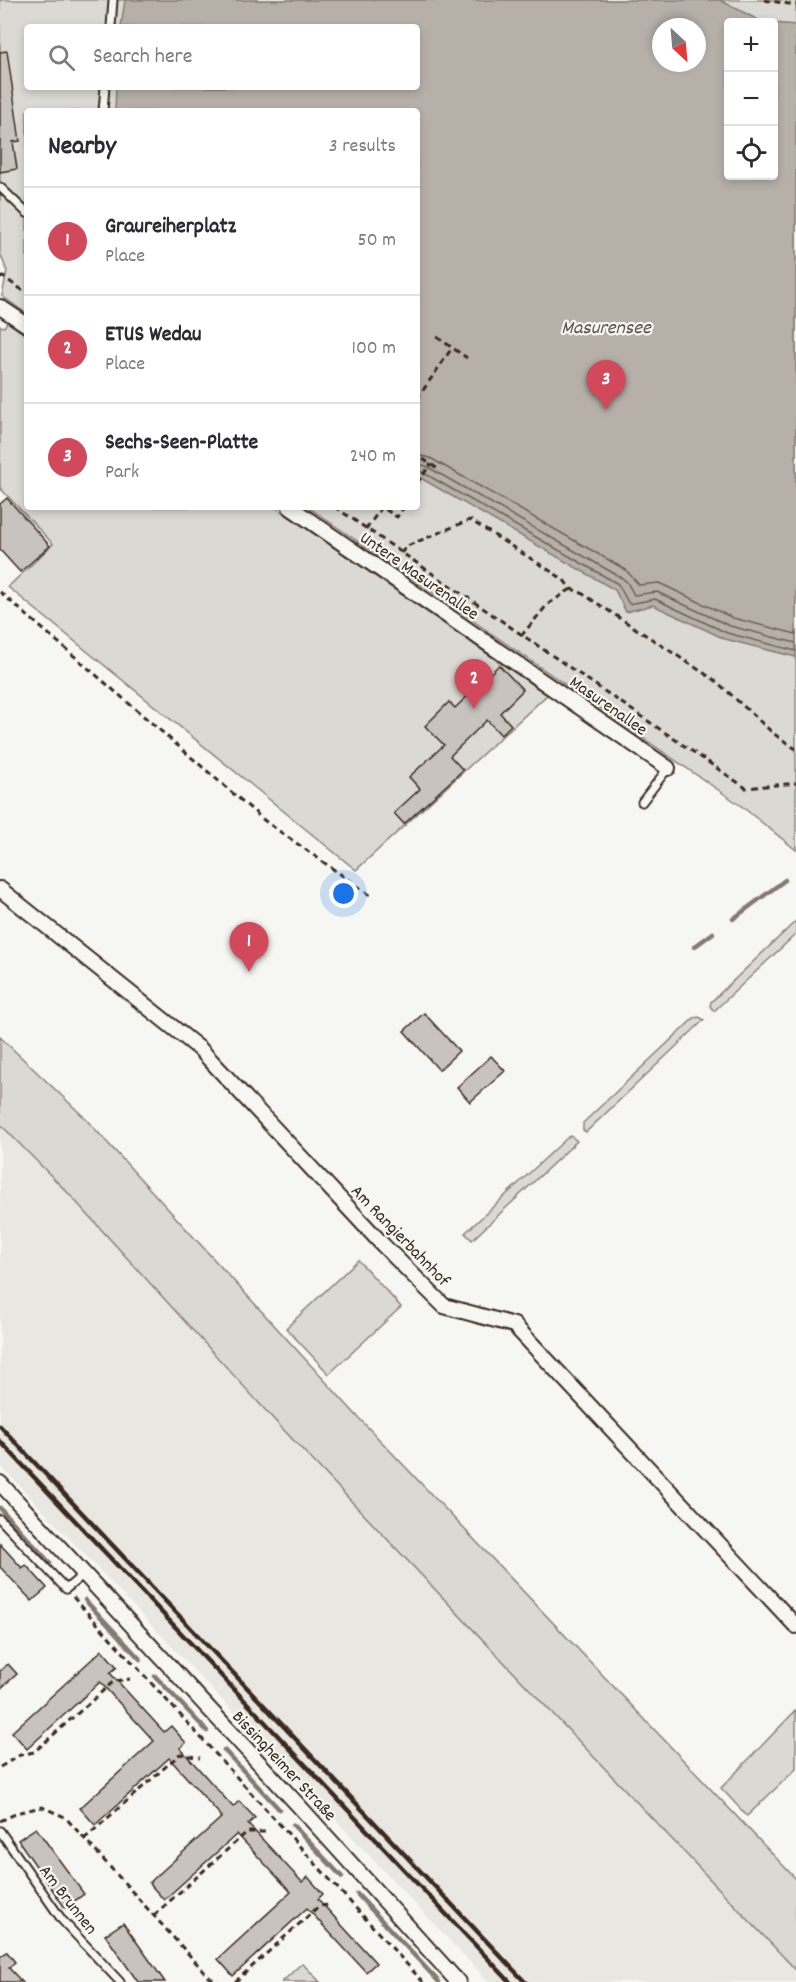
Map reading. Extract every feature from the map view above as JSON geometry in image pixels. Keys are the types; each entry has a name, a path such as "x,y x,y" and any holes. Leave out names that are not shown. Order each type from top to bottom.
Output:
{"street":[{"path":"0,307 24,323"},
{"name":"Untere Masurenallee","path":"294,510 529,673"},
{"name":"Masurenallee","path":"529,673 668,768"},
{"name":"Am Rangierbahnhof","path":"0,889 200,1049 383,1245 444,1306 514,1325 796,1626"},
{"name":"Bissingheimer Straße","path":"0,1483 458,1982"}],"lane":[{"path":"111,24 113,0"},
{"path":"103,108 105,90"},
{"path":"0,187 24,210"},
{"path":"642,802 668,768"},
{"path":"0,1519 66,1589 84,1574"},
{"name":"Am Brunnen","path":"0,1831 62,1920 120,1982"}],"path":[{"path":"764,0 796,5"},
{"path":"0,278 24,292"},
{"path":"437,337 467,358"},
{"path":"420,395 452,348"},
{"path":"423,459 438,469"},
{"path":"420,479 431,464"},
{"path":"339,510 746,788 796,783"},
{"path":"366,529 380,510"},
{"path":"386,510 397,517 402,510"},
{"path":"401,553 406,546 470,520 563,579 571,589 580,592 716,681 774,734 796,749"},
{"path":"521,636 548,604 571,589"},
{"path":"0,592 265,821 370,895"},
{"path":"66,1589 423,1982"},
{"path":"0,1767 20,1755 34,1752 114,1681 130,1678"},
{"path":"84,1839 180,1754 200,1758"},
{"path":"0,1821 21,1812 42,1807 65,1817 209,1977 218,1982"},
{"path":"154,1915 247,1832 269,1832"},
{"path":"235,1982 319,1906 330,1905"}],"shaded area":[{"name":"Masurensee","path":"0,0 796,0 796,850 740,805 312,510 420,510 420,108 24,108 24,312 2,296 7,271 0,253"},
{"path":"7,322 24,334 24,510 279,510 547,695 356,870 8,587 53,544 0,488 0,326 4,327"},
{"path":"796,921 796,934 714,1011 710,1006 711,1002"},
{"path":"699,1017 704,1020 586,1132 583,1130 583,1123 694,1018"},
{"path":"0,1037 84,1117 358,1417 796,1879 796,1970 278,1424 69,1194 0,1124"},
{"path":"0,1124 69,1194 278,1424 796,1970 796,1982 489,1982 0,1465"},
{"path":"571,1136 577,1141 472,1240 465,1233 567,1138"},
{"path":"358,1260 401,1307 329,1374 286,1328"},
{"path":"796,1710 796,1769 747,1816 721,1788"},
{"path":"302,1963 320,1982 282,1982"}],"water":[{"name":"Masurensee","path":"125,0 720,0 754,18 724,18 724,180 778,180 778,23 796,25 796,657 725,639 653,605 626,612 615,590 420,478 420,108 115,108 116,90 420,90 420,24 121,24"}],"building":[{"path":"7,51 20,141 13,142 17,169 0,172 0,52"},
{"path":"7,498 50,546 20,572 0,550 0,504"},
{"path":"499,665 523,690 500,713 511,725 501,735 487,720 450,756 463,770 404,824 394,813 420,789 409,777 444,745 425,726 449,702 455,708"},
{"path":"424,1013 459,1051 439,1070 404,1031"},
{"path":"491,1056 505,1071 470,1102 457,1087"},
{"path":"0,1544 22,1568 26,1565 47,1588 32,1601 0,1567"},
{"path":"102,1650 117,1667 110,1673 164,1732 171,1726 186,1743 180,1748 233,1807 239,1801 255,1818 248,1824 302,1882 308,1877 323,1894 318,1899 376,1963 366,1972 307,1908 233,1976 218,1959 291,1892 237,1834 164,1900 149,1883 222,1817 169,1758 95,1825 80,1808 154,1741 100,1682 27,1749 12,1732"},
{"path":"8,1664 17,1674 0,1689 0,1671"},
{"path":"36,1828 84,1894 65,1908 18,1840"},
{"path":"123,1923 165,1982 138,1982 105,1935"},
{"path":"7,1952 15,1962 9,1968 22,1982 0,1982 0,1957"}],"waterway":[{"path":"733,919 785,880"},
{"path":"694,947 713,933"},
{"path":"0,1508 50,1563"},
{"path":"85,1600 140,1659"},
{"path":"155,1676 207,1731"},
{"path":"224,1750 279,1809"},
{"path":"293,1825 342,1877"},
{"path":"357,1894 439,1982"}],"railway":[{"path":"0,1426 525,1982"},
{"path":"0,1441 510,1982"}],"place":[{"name":"Sechs-Seen-Platte","path":"606,410"},
{"name":"ETUS Wedau","path":"474,709"},
{"name":"Graureiherplatz","path":"249,972"}]}
